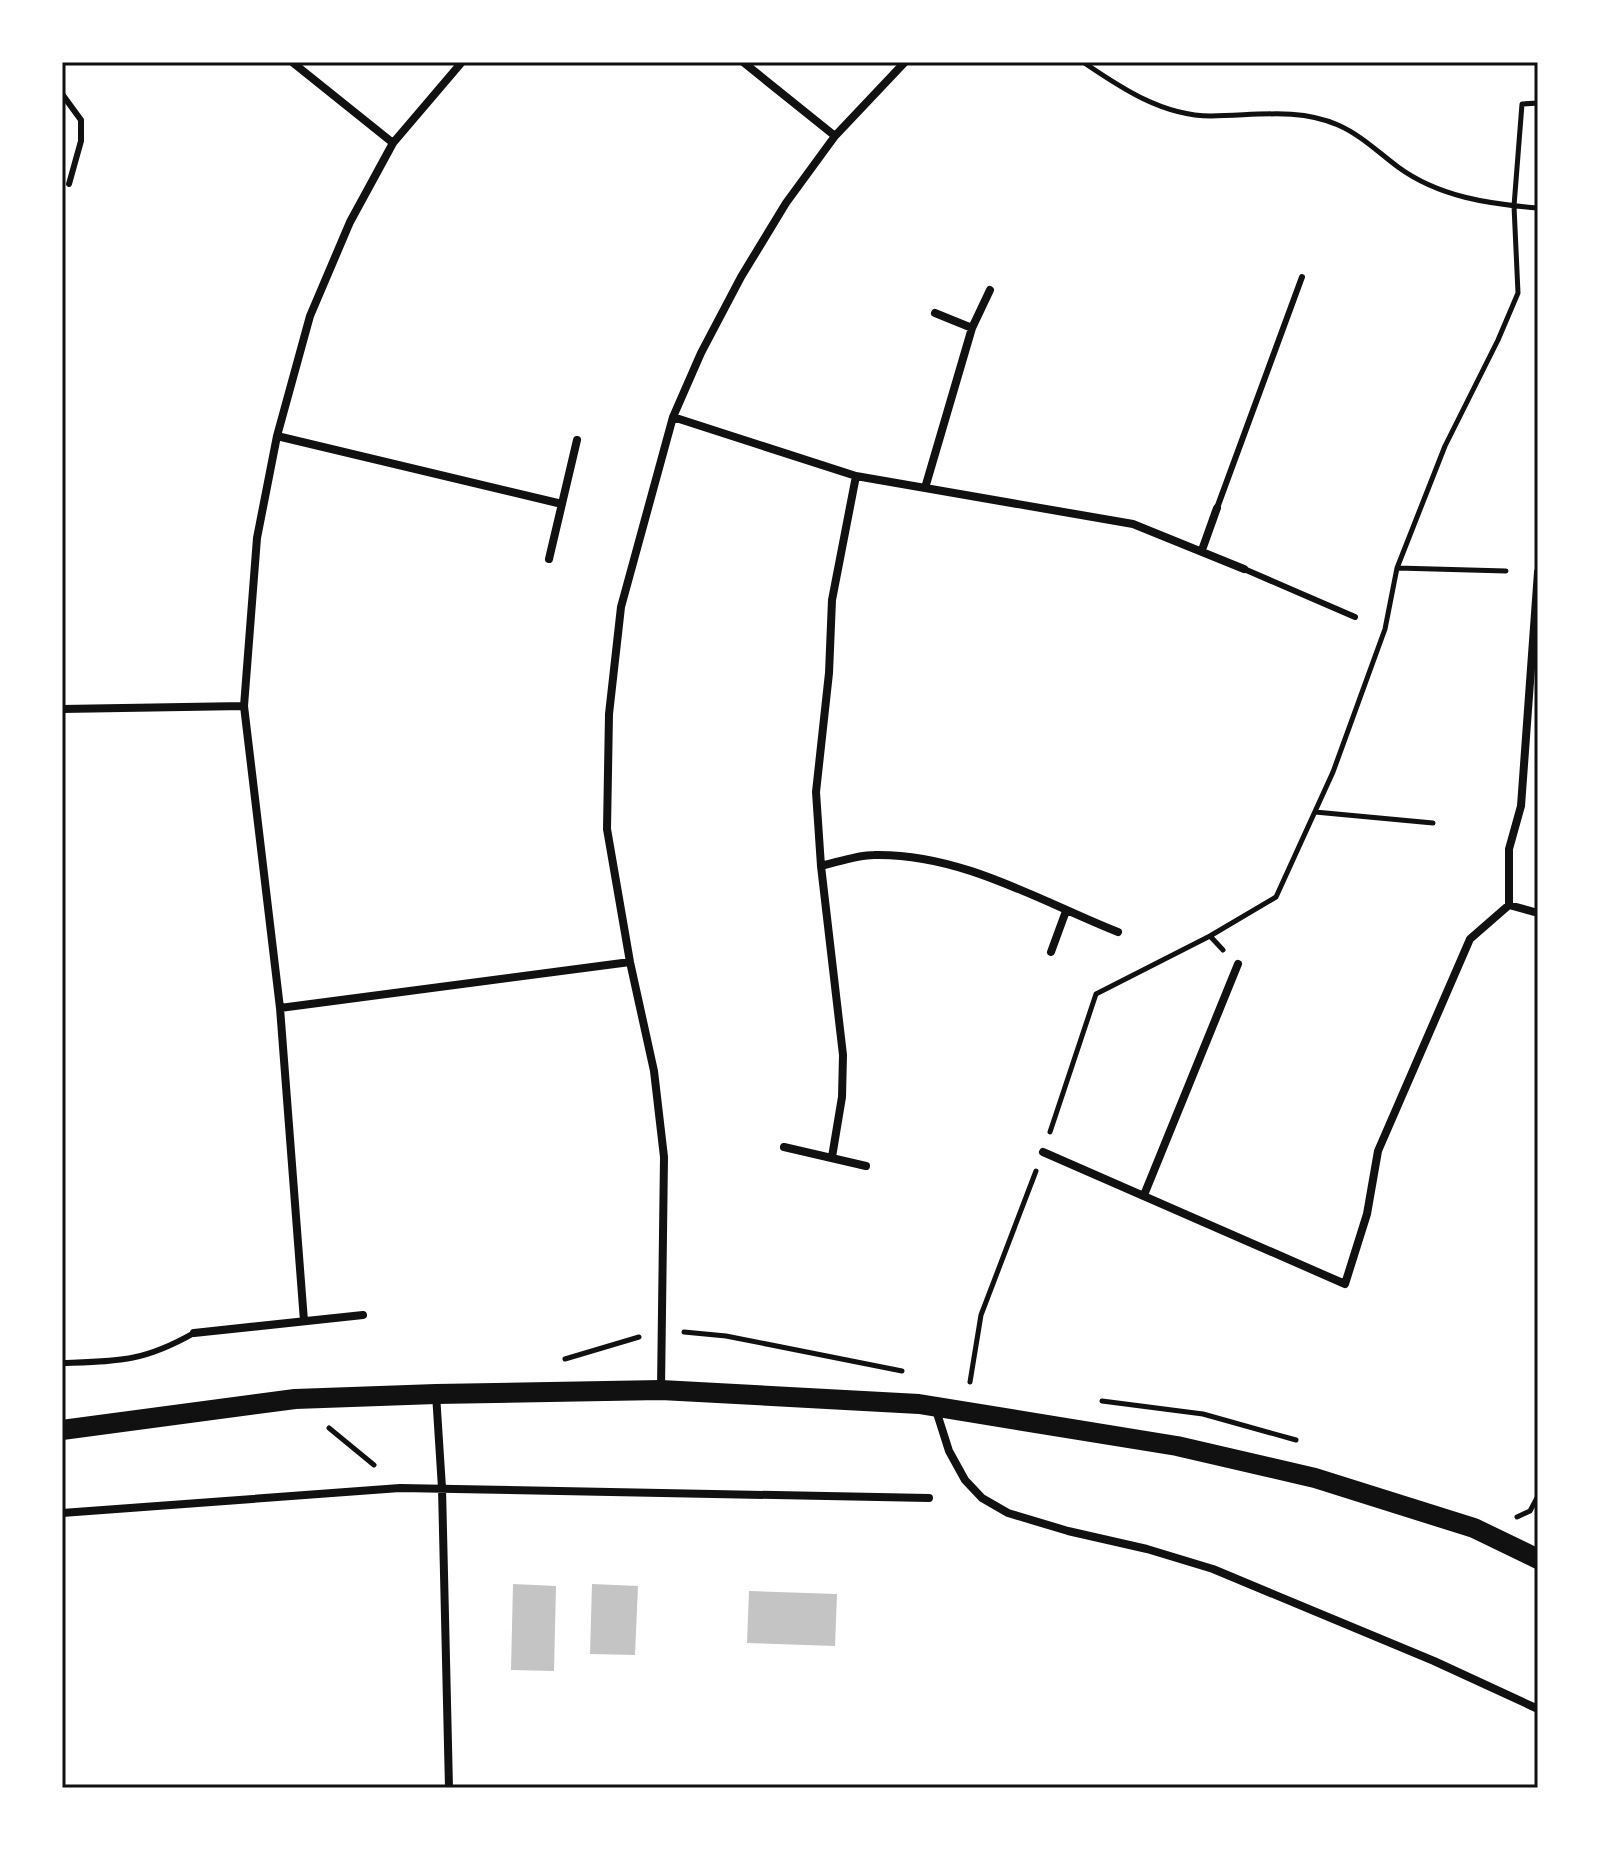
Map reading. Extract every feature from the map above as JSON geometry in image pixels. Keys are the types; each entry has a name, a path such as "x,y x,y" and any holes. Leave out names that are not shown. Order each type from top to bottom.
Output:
{"main road":[{"path":"62,1430 295,1399 436,1394 661,1390 934,1406 1177,1446 1315,1478 1474,1528 1538,1559"}],"street":[{"path":"292,62 393,143"},
{"path":"304,1321 280,1008 244,706 257,538 277,436 310,316 350,222 393,143 462,62"},
{"path":"743,62 835,136"},
{"path":"661,1390 664,1157 654,1071 630,962 607,829 609,714 621,607 673,417 701,353 741,277 786,203 835,136 905,62"},
{"path":"925,488 972,328 990,290"},
{"path":"935,313 972,328"},
{"path":"673,417 856,476 1133,524 1244,569"},
{"path":"277,436 562,504"},
{"path":"549,559 577,440"},
{"path":"832,1157 842,1097 843,1055 821,866 816,792 829,673 832,600 856,476"},
{"path":"1202,550 1217,508"},
{"path":"1043,1152 1345,1284 1367,1214 1378,1151 1408,1080 1470,939 1509,905 1509,849 1521,806 1538,572"},
{"path":"62,709 244,706"},
{"path":"821,866 871,855 926,857 970,870 1118,932"},
{"path":"1509,905 1538,913"},
{"path":"1051,952 1066,911"},
{"path":"280,1008 528,978 630,962"},
{"path":"1144,1195 1238,964"},
{"path":"784,1147 866,1166"},
{"path":"194,1333 363,1315"},
{"path":"436,1394 442,1488 449,1788"},
{"path":"934,1406 949,1451 965,1480 982,1498 1008,1513 1213,1569 1434,1661 1538,1709"},
{"path":"62,1513 400,1488 929,1498"}],"lane":[{"path":"62,94 81,120 81,141 69,184"},
{"path":"1217,508 1302,277"},
{"path":"1244,569 1355,617"},
{"path":"62,1363 124,1361 143,1357 194,1333"}],"path":[{"path":"1083,62 1157,106 1208,116 1302,114 1339,125 1367,142 1400,169 1447,194 1538,208"},
{"path":"965,1411 981,1315 1043,1152 1096,994 1210,936 1276,897 1333,772 1385,629 1397,568 1445,446 1518,293 1514,206 1522,104 1538,103"},
{"path":"1397,568 1506,571"},
{"path":"1315,812 1433,823"},
{"path":"295,1399 400,1488"}],"building":[{"path":"513,1584 556,1586 554,1671 511,1670"},
{"path":"592,1584 638,1586 635,1655 590,1654"},
{"path":"749,1591 837,1594 835,1646 747,1643"}]}
